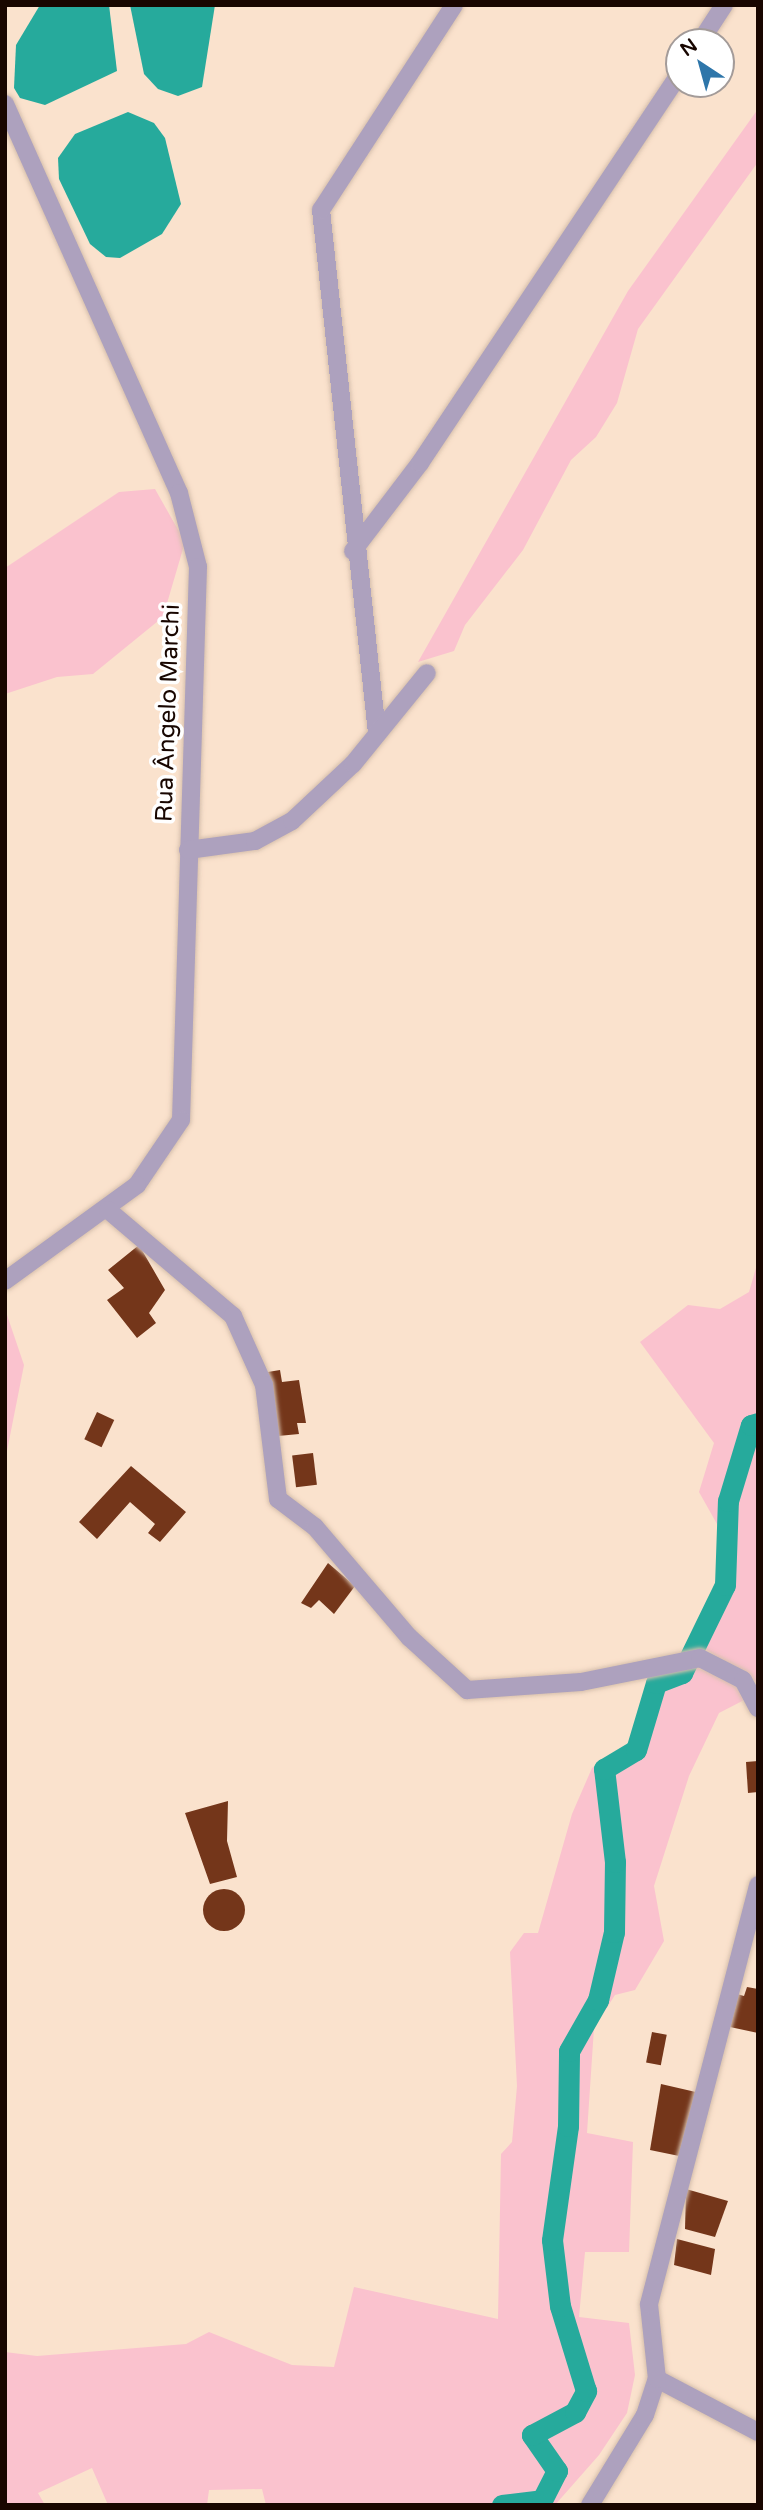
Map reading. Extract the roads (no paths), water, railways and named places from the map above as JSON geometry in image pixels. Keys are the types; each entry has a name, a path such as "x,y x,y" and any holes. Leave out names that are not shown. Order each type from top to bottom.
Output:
{"street":[{"path":"377,733 353,551 321,210 454,5"},
{"path":"709,28 724,5"},
{"path":"353,551 420,463 665,95"},
{"name":"Rua Ângelo Marchi","path":"5,104 193,534 198,567 181,1119 165,1150 108,1210 5,1282"},
{"path":"188,850 271,837 353,764 427,673"},
{"path":"108,1210 233,1316 264,1385 278,1499 315,1527 409,1637 467,1690 581,1682 687,1658 743,1679 758,1708"},
{"path":"591,2504 645,2415 657,2379 649,2304 758,1885"},
{"path":"657,2379 758,2432"}],"water":[{"path":"40,5 109,5 117,71 45,105 20,98 14,88 16,45"},
{"path":"130,5 215,5 202,87 178,96 158,89 144,74"},
{"path":"128,112 154,123 165,138 181,204 162,234 120,258 106,257 90,244 59,179 58,158 75,134"}],"waterway":[{"path":"502,2505 542,2500 557,2471 532,2435 575,2412 586,2391 560,2306 552,2240 568,2126 569,2051 598,2000 614,1932 615,1862 604,1769 636,1750 656,1683 682,1673 725,1585 728,1501 751,1425 758,1423"}]}
